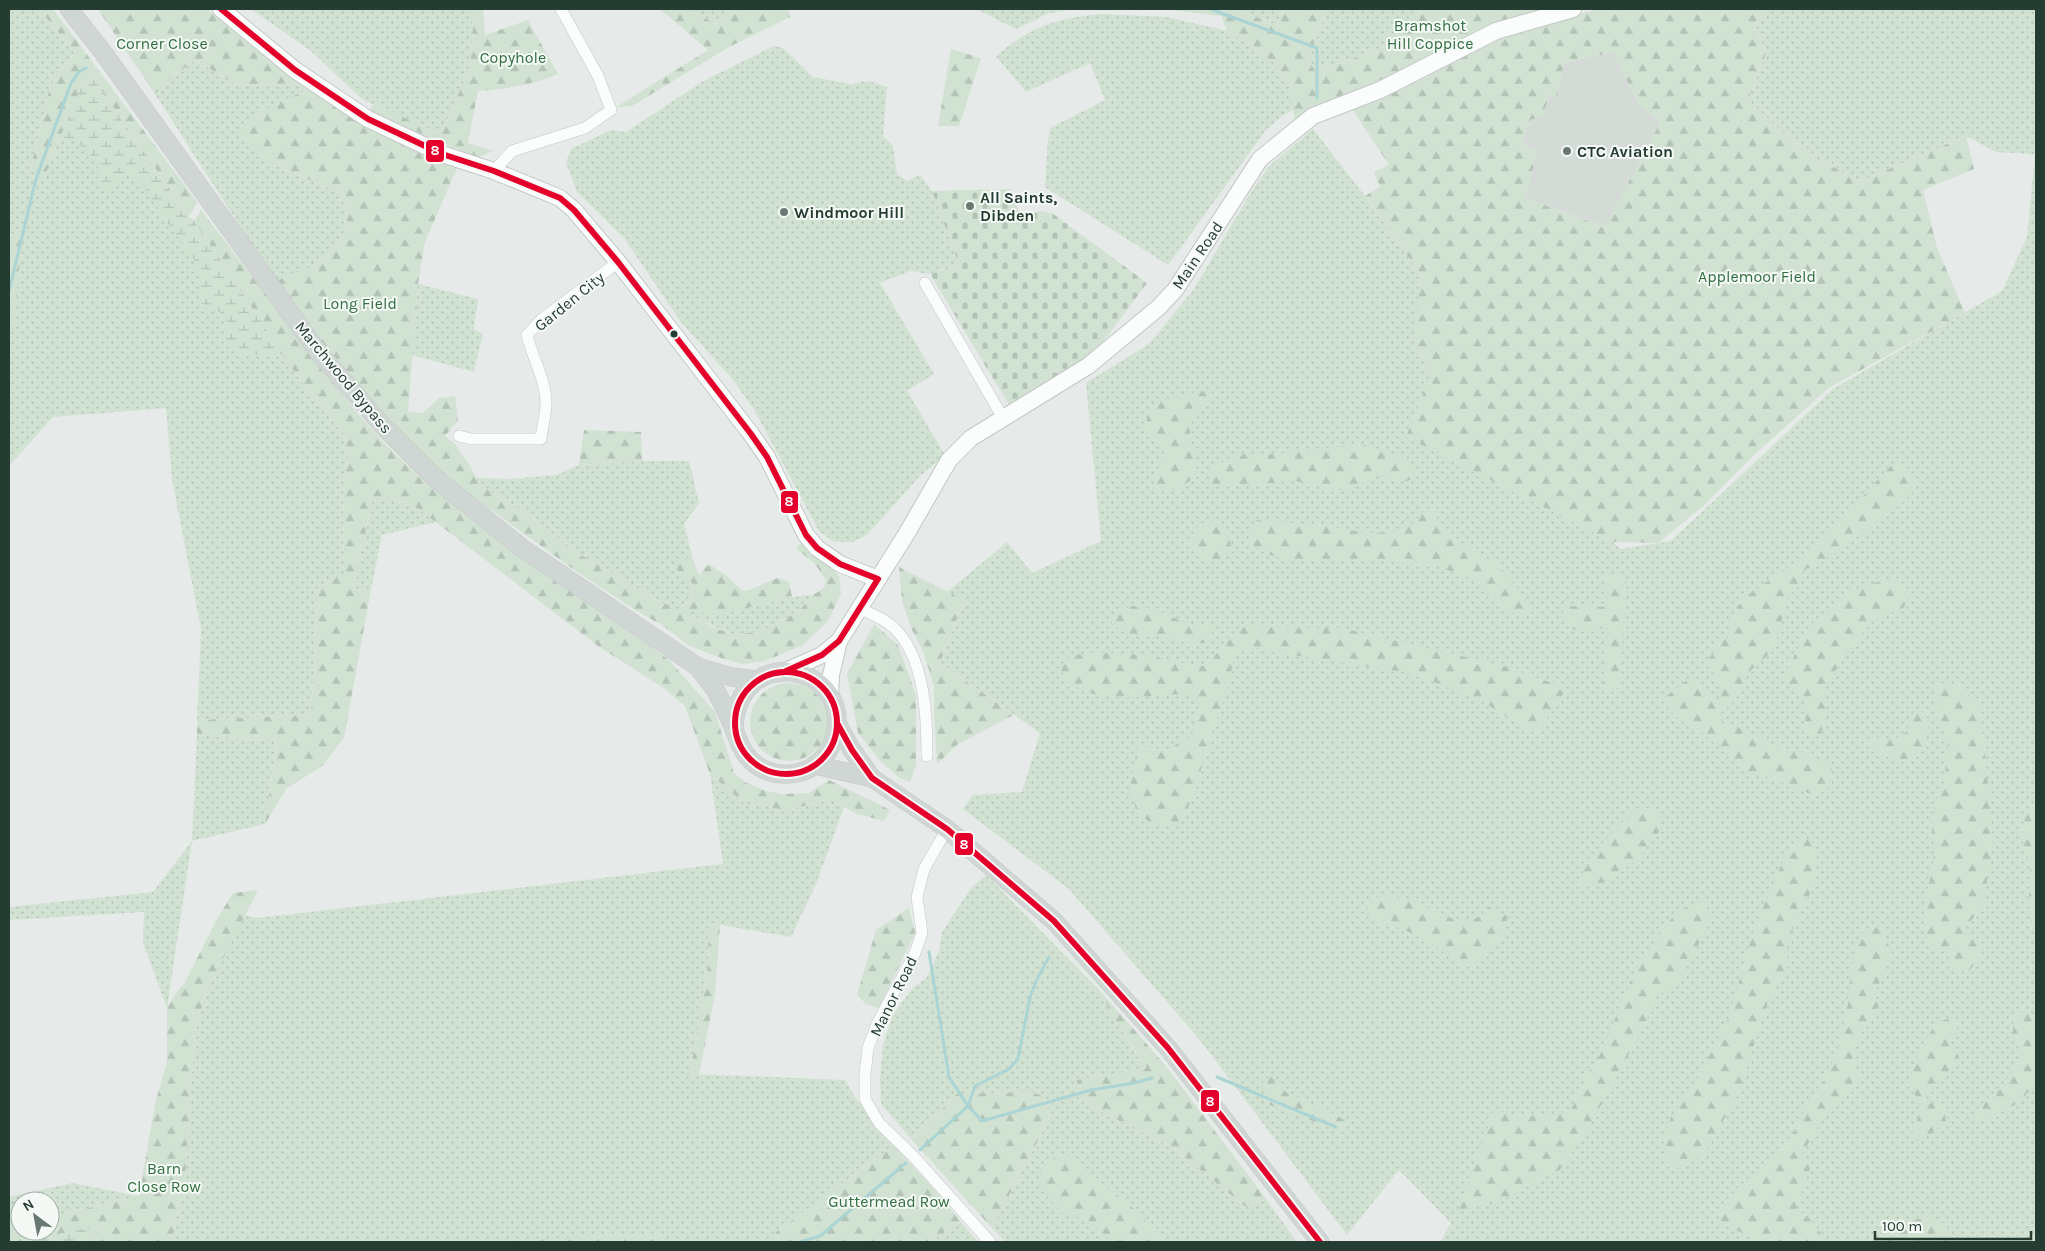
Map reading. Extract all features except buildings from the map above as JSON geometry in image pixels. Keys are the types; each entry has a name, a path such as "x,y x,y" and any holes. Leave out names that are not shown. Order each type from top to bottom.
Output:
{"main road":[{"name":"Marchwood Bypass","path":"70,9 319,353 383,426 435,478 522,548 698,667 732,677 757,680"},
{"name":"Marchwood Bypass","path":"698,667 715,689 734,729"},
{"path":"786,671 799,673 812,678 830,697 836,710 835,739 827,753 815,765 799,772 782,774 765,770 750,760 740,746 734,729 734,715 746,689 757,680 771,674 786,671"},
{"path":"837,723 852,750 872,778 947,829 1054,920 1168,1048 1320,1242"},
{"path":"815,765 872,778"}],"street":[{"path":"221,9 295,70 368,119 442,154 537,187 560,198 574,210 618,262 751,434 767,457 806,535 816,548 840,564 878,579"},
{"path":"494,171 512,151 585,128 611,110 598,76 561,9"},
{"name":"Main Road","path":"786,671 822,655 839,641 949,460 971,438 1088,366 1158,308 1175,290 1260,159 1313,116 1380,90 1496,31 1573,9"},
{"name":"Garden City","path":"459,436 471,439 541,439 546,402 540,375 530,350 527,335 541,320 618,262"},
{"path":"925,283 1003,418"},
{"path":"860,609 883,619 894,628 905,642 916,666 927,719 927,756"},
{"name":"Main Road","path":"830,697 831,676 839,641"},
{"name":"Manor Road","path":"947,829 924,869 917,897 922,933 915,953 877,1024 868,1048 865,1099 880,1123 914,1157 990,1242"}],"shaded area":[{"path":"1613,52 1638,103 1660,123 1606,227 1525,198 1537,153 1522,143 1530,120 1542,117 1550,94 1557,96 1564,63"}],"green space":[{"path":"9,9 39,9 75,52 50,87 30,170 44,177 83,82 188,216 194,221 295,373 344,435 348,456 343,482 344,576 318,586 311,715 197,720 201,629 172,479 166,408 53,417 9,466 9,331 14,329 13,234 9,236"},
{"path":"39,9 53,9 197,202 188,216 91,75 83,82 44,178 30,170 50,87 75,52"},
{"name":"Corner Close","path":"98,9 207,9 300,83 250,86 231,82 196,60 174,75 155,94"},
{"path":"251,9 472,9 473,33 470,67 441,134 363,100 311,51"},
{"name":"Copyhole","path":"472,9 483,9 485,35 528,20 558,74 519,86 478,91 468,143 493,151 479,157 369,111 374,104 441,134 470,67 473,33"},
{"path":"660,9 686,9 717,24 729,9 788,9 790,17 729,47 632,106 616,107 708,50"},
{"path":"686,9 729,9 717,24"},
{"path":"976,9 1077,9 1049,13 1016,29"},
{"name":"Applemoor Field","path":"1161,9 1236,9 1279,26 1282,9 1328,9 1308,59 1315,71 1383,48 1406,26 1416,9 1570,9 1528,24 1601,9 1766,9 1755,25 1766,53 1748,100 1792,141 1858,182 1966,136 1974,169 1923,190 1937,248 1965,313 1830,387 1754,455 1702,507 1658,543 1612,542 1406,437 1431,374 1415,343 1415,321 1422,276 1365,196 1380,187 1374,172 1389,165 1348,103 1295,121 1289,84 1274,63 1257,49 1227,31 1221,16","holes":["1613,52 1638,103 1660,123 1605,227 1525,198 1537,153 1522,143 1530,120 1542,117 1550,94 1557,97 1564,63"]},
{"path":"1236,9 1282,9 1280,26"},
{"path":"1328,9 1416,9 1406,26 1383,48 1315,71 1308,59"},
{"path":"1766,9 2036,9 2036,1242 1440,1242 1451,1223 1399,1170 1347,1235 1200,1040 1069,889 963,809 973,795 1022,792 1040,733 940,663 964,601 947,592 1007,542 1032,573 1101,541 1086,383 1149,344 1194,289 1250,194 1270,165 1313,129 1365,196 1422,276 1415,343 1431,374 1526,465 1621,549 1671,541 1833,389 2002,291 2027,237 2035,154 1996,152 1966,136 1858,182 1792,141 1748,100 1766,53 1755,25"},
{"path":"1102,14 1167,17 1227,31 1257,49 1274,63 1289,84 1294,109 1266,130 1168,265 1045,187 1050,128 1105,100 1090,63 1026,92 996,56 1021,37 1045,25 1071,18"},
{"path":"774,46 783,48 813,77 851,84 869,81 887,87 883,136 893,146 897,174 907,181 920,175 932,191 959,264 930,274 910,271 880,283 934,374 907,391 945,455 919,477 868,534 853,542 834,542 819,531 755,411 733,380 681,322 624,238 577,192 566,163 571,149 611,130 626,132 705,80"},
{"path":"951,49 981,58 959,126 938,126"},
{"path":"196,60 231,82 250,86 300,83 310,89 256,114 276,166 336,191 345,205 347,221 342,238 328,256 314,266 276,282 155,94 174,75"},
{"path":"91,75 188,216 194,221 283,354 243,354 226,345 226,316 216,310 207,308 201,301 201,291 193,256 175,234 141,182 129,174 120,175 116,184 108,192 101,191 98,180 98,166 87,150 74,141 60,138 83,82"},
{"name":"Long Field","path":"310,89 391,137 457,168 425,242 418,284 408,412 423,413 439,398 455,396 458,420 445,436 455,444 480,485 526,513 577,553 617,575 652,598 731,634 761,632 799,611 813,595 824,588 826,580 815,564 796,548 801,543 839,576 841,594 828,621 803,645 765,661 743,664 721,658 688,645 662,625 635,610 573,569 440,473 422,457 393,422 359,390 311,333 276,282 289,274 314,266 328,256 342,238 347,221 345,205 336,191 265,161 253,149 240,130 263,110"},
{"path":"1009,189 1021,216 1041,211 1052,213 1147,283 1101,345 1084,360 1009,405 930,274 959,264 932,191"},
{"path":"201,210 352,407 384,443 429,486 669,660 715,712 734,773 745,782 765,791 783,794 809,793 829,780 890,810 884,821 857,814 831,800 785,810 744,803 710,774 685,706 665,689 598,646 416,507 384,497 373,499 353,588 370,595 344,738 322,766 286,789 265,824 277,741 197,735 197,720 311,715 318,586 344,575 343,482 348,456 344,435 295,373 194,221"},
{"path":"13,234 22,235 14,330 9,331 9,236"},
{"name":"Long Field","path":"418,284 478,299 474,329 483,334 474,372 412,355"},
{"path":"1202,391 1213,396 1189,426 1197,460 1195,477 1178,489 1158,491 1152,478 1167,454 1144,432 1149,411 1163,399"},
{"path":"584,430 641,432 642,461 579,465"},
{"path":"1360,444 1385,451 1399,458 1406,463 1415,476 1406,482 1377,476 1348,490 1332,490 1296,481 1225,487 1210,484 1208,472 1223,462 1245,454 1263,455"},
{"path":"642,461 689,461 699,503 684,524 694,563 683,556 692,583 691,600 682,606 748,607 792,597 813,595 799,611 761,632 731,634 652,598 617,575 577,553 526,513 480,485 476,478 511,479 557,475 579,465"},
{"path":"1893,464 1905,466 1912,475 1915,489 1892,512 1815,568 1807,568 1801,574 1801,583 1785,601 1780,632 1769,654 1751,670 1740,693 1730,706 1721,711 1722,723 1743,729 1774,746 1790,751 1811,753 1832,768 1832,783 1824,792 1811,794 1777,780 1760,777 1743,769 1699,729 1684,723 1670,711 1664,698 1690,678 1717,702 1723,689 1711,670 1708,661 1717,645 1728,637 1735,610 1753,591 1794,563 1826,537"},
{"path":"384,497 416,507 436,522 382,535 370,595 353,588 373,499"},
{"path":"1424,509 1433,511 1438,520 1458,540 1475,552 1493,561 1527,600 1530,613 1521,615 1507,611 1493,602 1475,580 1433,565 1353,559 1284,559 1267,554 1251,545 1248,533 1257,520 1322,525 1370,533 1383,533 1405,528 1419,517"},
{"path":"1206,521 1219,523 1227,534 1233,551 1215,562 1198,555 1188,544 1196,528"},
{"path":"683,555 694,563 699,575 709,564 728,577 743,591 778,578 789,582 792,597 722,614 693,612 682,606 691,600 692,583 674,567"},
{"path":"899,567 964,600 940,663 1014,715 958,744 937,764 934,686 923,651 912,630 902,601"},
{"path":"1626,573 1620,688 1603,690 1608,628 1577,630 1566,623 1561,616 1568,606 1608,607 1605,575"},
{"path":"1891,578 1906,589 1909,600 1903,608 1880,617 1869,624 1825,687 1826,720 1820,735 1809,737 1805,727 1806,698 1787,683 1784,676 1810,625 1855,589"},
{"path":"1133,606 1155,610 1189,624 1214,626 1211,640 1205,643 1191,644 1153,634 1131,634 1112,625 1112,616 1125,608"},
{"path":"874,624 898,645 916,695 916,765 910,782 900,778 882,763 858,733 847,674"},
{"path":"1244,627 1341,628 1504,666 1546,681 1562,684 1562,697 1537,732 1525,729 1482,701 1411,673 1256,648 1238,650 1212,739 1189,805 1178,823 1165,827 1150,823 1136,810 1130,787 1138,744 1165,752 1191,735 1200,701 1192,693 1147,697 1116,697 1087,692 1072,685 1061,671 1065,658 1082,654 1118,653 1155,657 1208,667 1227,638"},
{"path":"1945,682 1959,686 1979,707 1984,740 1993,843 1983,905 1964,930 1970,938 1980,945 1978,959 1969,971 1956,972 1945,951 1930,946 1925,932 1927,892 1933,866 1934,848 1931,821 1936,802 1944,784 1948,746 1945,729 1937,717 1935,688"},
{"path":"789,683 804,686 816,695 825,707 828,722 825,737 816,749 804,758 789,761 774,758 762,749 753,737 750,722 753,707 762,695 774,686"},
{"path":"1914,711 1926,713 1928,729 1924,742 1909,758 1902,762 1878,753 1867,745 1872,737 1895,740 1906,732"},
{"path":"197,735 277,741 265,824 192,841"},
{"path":"710,774 744,803 785,810 831,800 844,807 816,884 791,937 709,923 708,966 690,1074 845,1080 855,1097 894,1145 777,1232 775,1242 660,1242 660,1234 510,1242 172,1242 185,1180 195,1031 206,992 244,915 258,918 723,864"},
{"path":"2036,797 2036,932 2031,920 2029,903 2030,871 2022,831 2025,818"},
{"path":"1637,808 1651,808 1659,818 1659,832 1648,844 1639,860 1624,866 1607,882 1577,885 1589,862 1603,843"},
{"path":"1811,839 1817,854 1816,874 1810,893 1786,944 1788,965 1767,1005 1738,1094 1706,1151 1692,1162 1677,1168 1668,1162 1665,1147 1666,1132 1671,1117 1699,1077 1729,1017 1754,929 1783,861 1794,842"},
{"path":"192,841 167,1008 143,943 144,912 9,920 9,907 153,892"},
{"path":"986,875 1099,990 1146,1069 1077,1080 1078,1097 1104,1113 1172,1147 1246,1207 1266,1199 1297,1242 1005,1242 992,1228 1049,1119 1046,1097 1030,1092 957,1094 912,1140 881,1104 880,1078 883,1045 893,1015 912,989 928,976 939,951 942,932 971,888"},
{"name":"Barn Close Row","path":"258,890 206,992 195,1031 185,1180 172,1242 89,1242 97,1227 60,1234 60,1215 139,1196 155,1104 167,1062 167,1008 184,984 216,921 233,893"},
{"path":"1379,896 1408,900 1446,916 1461,920 1477,918 1489,907 1507,916 1506,926 1494,950 1479,961 1462,967 1430,942 1401,928 1384,926 1371,919 1367,906"},
{"path":"1704,901 1710,910 1708,925 1690,962 1679,980 1667,991 1659,994 1655,1000 1643,1028 1590,1125 1560,1170 1492,1204 1459,1210 1494,1109 1517,1117 1561,1113 1572,1108 1588,1073 1600,1055 1635,970 1653,946 1659,933 1671,919 1687,906"},
{"path":"909,908 915,933 879,1008 866,1004 857,995 876,930"},
{"path":"709,922 720,925 715,994 699,1075 690,1074 708,966"},
{"path":"1881,927 1889,946 1888,962 1873,995 1880,1003 1864,1028 1855,1049 1854,1060 1859,1075 1859,1083 1827,1112 1802,1154 1812,1164 1801,1189 1803,1197 1796,1209 1807,1216 1828,1242 1758,1242 1752,1237 1721,1224 1717,1210 1741,1185 1781,1153 1799,1123 1805,1107 1819,1092 1837,1052 1848,1004 1853,955 1864,929"},
{"path":"1099,990 1166,1066 1266,1199 1246,1207 1172,1147 1104,1113 1078,1097 1077,1080 1146,1068 1117,1023"},
{"path":"2023,1012 2036,1016 2036,1084 2018,1103 1981,1122 1973,1116 2006,1080 2022,1055 2013,1033 2013,1019"},
{"path":"1952,1018 1959,1021 1950,1045 1959,1056 1949,1074 1925,1097 1929,1103 1940,1104 1944,1108 1946,1122 1920,1141 1910,1137 1919,1113 1918,1102 1911,1086 1913,1070 1924,1044 1937,1022"},
{"path":"1272,1077 1286,1092 1349,1122 1343,1132 1267,1104 1262,1087 1263,1079"},
{"path":"1031,1092 1046,1097 1049,1119 992,1228 912,1140 957,1094"},
{"name":"Guttermead Row","path":"894,1145 960,1221 931,1242 775,1242 776,1232"},
{"path":"1056,1156 1068,1157 1087,1171 1131,1206 1165,1242 1112,1242 1093,1224 1081,1218 1065,1215 1053,1204 1041,1187 1040,1171"},
{"path":"72,1183 139,1196 60,1215 60,1191 36,1191"},
{"path":"9,1197 10,1197 9,1227"},
{"path":"1932,1216 1946,1225 1951,1238 1949,1242 1875,1242 1915,1220"},
{"path":"960,1221 978,1242 931,1242"},
{"path":"98,1226 89,1242 18,1242 60,1241 60,1234"},
{"name":"Barn Close Row","path":"9,1227 10,1241 23,1241 9,1242"},
{"path":"660,1233 660,1242 509,1241"}],"waterway":[{"path":"1210,9 1317,48 1317,98"},
{"path":"9,291 36,179 71,83 79,72 86,68"},
{"path":"929,952 949,1077 968,1106"},
{"path":"968,1106 975,1086 1009,1069 1018,1059 1030,997 1049,957"},
{"path":"1217,1077 1336,1127"},
{"path":"920,1150 968,1106 982,1121 1091,1090 1152,1078"},
{"path":"799,1242 820,1236 906,1163"}],"transit line":[{"name":"8","path":"221,9 295,70 368,119 442,154 494,171 560,198 574,210 618,262 751,434 767,457 806,535 817,548 840,564 878,579 839,641 822,655 786,671"},
{"name":"8","path":"786,672 806,676 822,687 833,703 837,723 833,743 822,759 806,770 786,774 766,770 750,759 739,743 735,723 739,703 750,687 766,676 786,672"},
{"name":"8","path":"837,723 852,750 872,778 947,829 1054,921 1168,1048 1320,1242"}],"place":[{"name":"CTC Aviation","path":"1567,151"},
{"name":"All Saints, Dibden","path":"970,206"},
{"name":"Windmoor Hill","path":"784,212"}],"park label":[{"name":"Bramshot Hill Coppice","path":"1430,34"}]}
